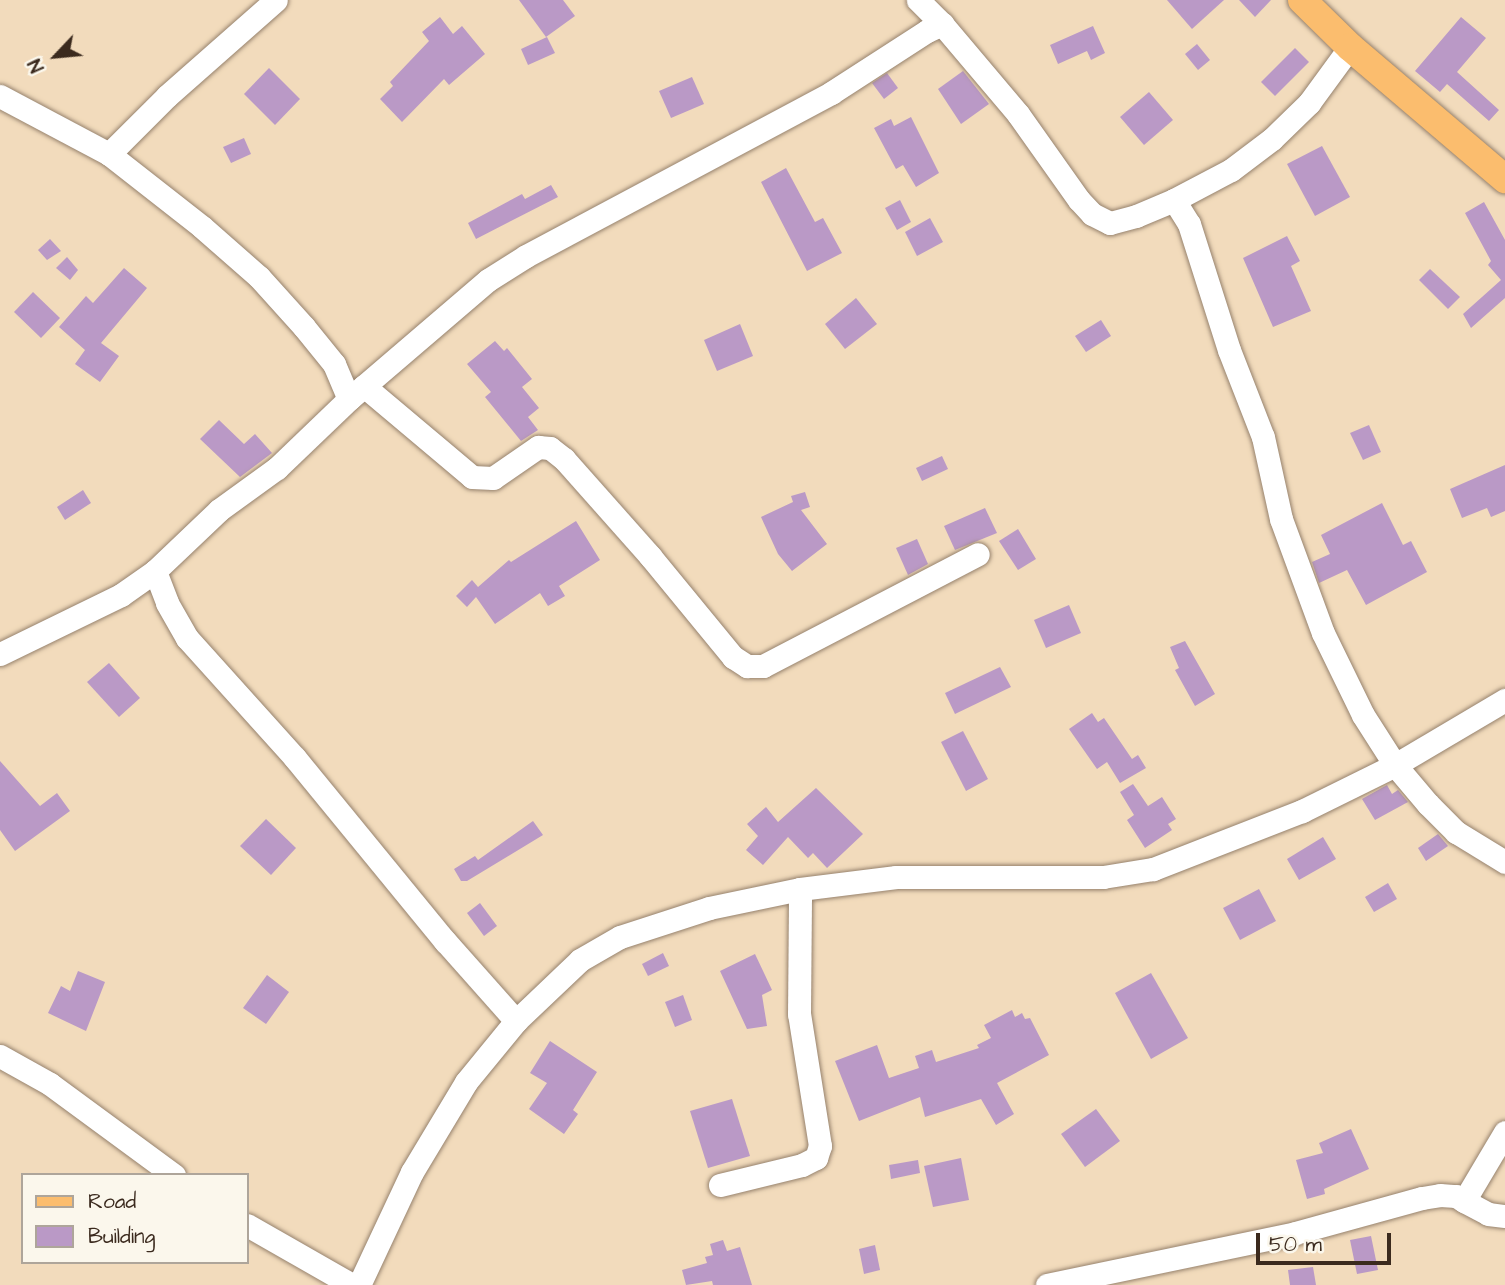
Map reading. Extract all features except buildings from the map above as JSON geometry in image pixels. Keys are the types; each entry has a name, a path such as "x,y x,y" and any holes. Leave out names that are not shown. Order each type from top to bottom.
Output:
{"main road":[{"path":"1302,0 1350,47 1505,179"}],"street":[{"path":"109,154 167,96 276,0"},
{"path":"918,0 942,24 1018,114 1049,160 1092,214 1110,223 1136,216 1174,200 1231,170 1272,139 1309,103 1350,47"},
{"path":"0,654 121,595 155,571 219,510 277,468 356,392 488,280 526,256 820,99 942,24"},
{"path":"0,96 109,154 202,228 259,277 356,392 472,477 494,478 537,447 550,448 564,459 650,556 733,657 747,666 763,666 978,554"},
{"path":"1174,200 1189,224 1229,350 1263,437 1282,519 1323,633 1363,715 1395,765 1456,832 1505,862"},
{"path":"155,571 167,603 187,638 295,758 444,942 516,1021"},
{"path":"359,1285 412,1172 466,1082 516,1021 580,960 621,937 709,908 800,890 896,877 1102,877 1153,869 1302,811 1395,765 1505,700"},
{"path":"720,1185 802,1165 816,1158 820,1146 799,1014 800,890"},
{"path":"0,1056 50,1084 171,1173"},
{"path":"1464,1201 1505,1132"},
{"path":"1047,1285 1295,1233 1440,1195 1455,1196 1488,1214 1505,1216"},
{"path":"248,1226 352,1285"}]}
